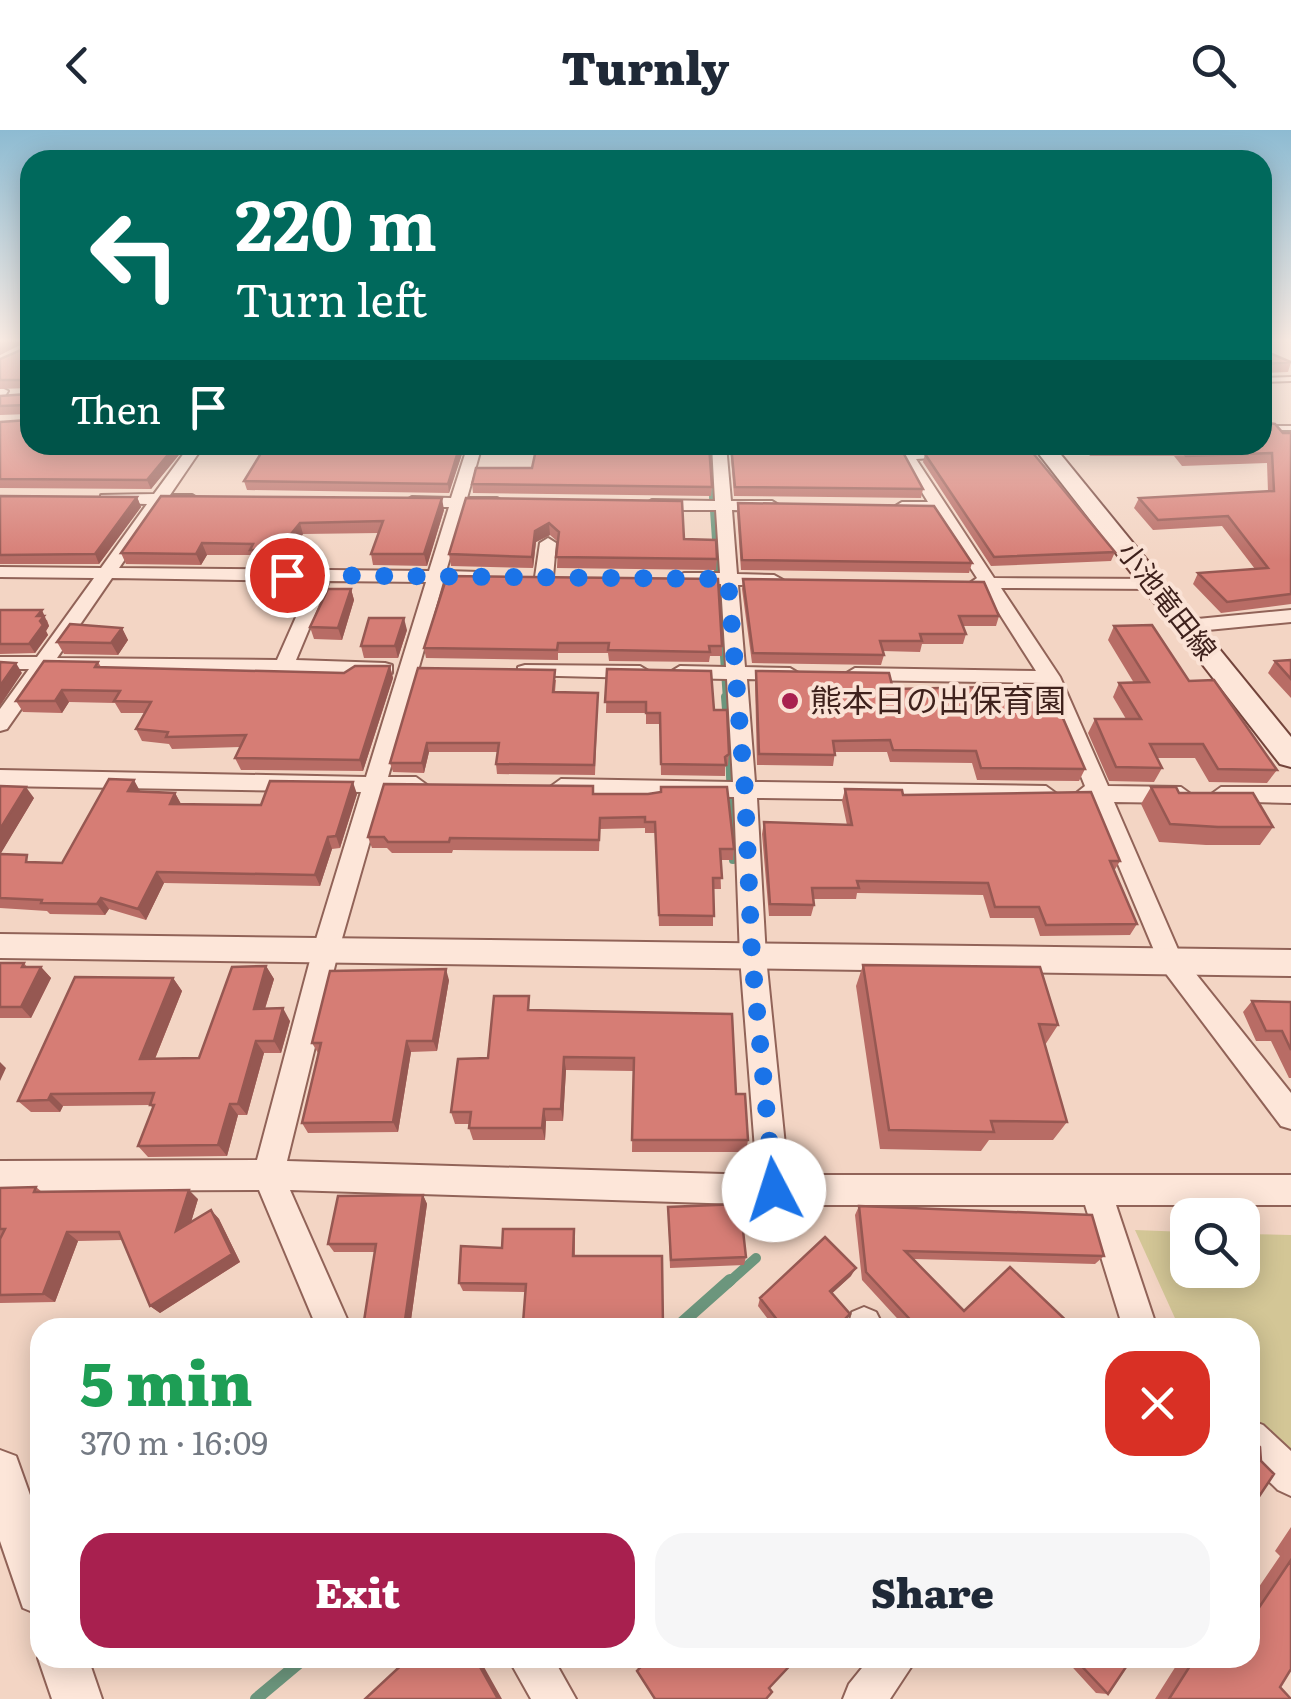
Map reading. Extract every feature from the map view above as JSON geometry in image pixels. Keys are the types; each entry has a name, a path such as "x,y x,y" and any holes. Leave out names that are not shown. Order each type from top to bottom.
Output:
{"main road":[{"name":"小池竜田線","path":"1050,455 1291,757"}],"street":[{"path":"0,724 190,455"},
{"path":"330,1318 268,1175 326,950 375,784 417,670 434,576 472,455"},
{"path":"719,455 745,791 752,958 774,1190"},
{"path":"906,455 1050,677 1170,960 1291,1116"},
{"path":"80,498 220,500"},
{"path":"398,502 515,503"},
{"path":"628,504 781,506"},
{"path":"880,507 938,507"},
{"path":"0,572 535,577 548,543"},
{"path":"284,666 323,575"},
{"path":"661,578 784,580"},
{"path":"953,583 1154,584"},
{"path":"1187,626 1291,616"},
{"path":"0,663 417,670"},
{"path":"504,670 1050,677"},
{"path":"0,778 433,785"},
{"path":"531,787 1291,796"},
{"path":"0,946 1291,963"},
{"path":"0,1176 268,1175 774,1190 1291,1190"},
{"path":"1095,1188 1137,1318"},
{"path":"1260,1448 1291,1477"},
{"path":"2,1486 30,1563"},
{"path":"66,1668 77,1699"},
{"path":"535,1668 555,1699"},
{"path":"864,1699 888,1668"}],"shaded area":[{"path":"1135,1230 1170,1231 1170,1288 1260,1288 1260,1234 1291,1235 1291,1454 1260,1422 1260,1318 1175,1318"}],"building":[{"path":"20,421 20,455 168,455 147,480 0,479 0,422"},
{"path":"1272,424 1283,433 1291,433 1291,594 1227,602 1198,573 1268,568 1228,516 1158,520 1139,498 1274,491"},
{"path":"260,455 457,455 448,484 244,481"},
{"path":"535,455 710,455 712,487 472,484 476,468 532,468"},
{"path":"732,455 904,455 923,489 735,487"},
{"path":"926,455 1035,455 1115,552 994,557"},
{"path":"0,496 137,497 95,554 0,555"},
{"path":"161,496 442,498 424,554 371,554 383,521 300,523 278,550 250,550 253,544 202,543 196,554 121,553"},
{"path":"466,498 682,501 684,539 716,540 717,559 556,557 559,532 549,523 535,531 532,557 449,554"},
{"path":"738,503 934,506 972,563 742,560"},
{"path":"447,576 718,579 722,646 709,646 710,652 608,650 609,643 558,643 557,650 424,648"},
{"path":"743,579 984,582 999,616 959,616 966,634 920,634 922,641 880,641 884,655 753,653"},
{"path":"328,589 351,589 338,628 310,627"},
{"path":"0,610 42,610 37,616 44,616 40,621 43,625 29,644 0,644"},
{"path":"369,618 404,618 395,646 361,646"},
{"path":"70,624 122,628 111,643 57,642"},
{"path":"1152,625 1189,681 1214,680 1277,770 1218,769 1203,744 1150,744 1162,768 1116,767 1095,719 1141,719 1119,683 1149,682 1114,626"},
{"path":"1291,660 1291,679 1275,661"},
{"path":"44,661 98,662 95,667 344,673 355,666 390,666 360,760 235,758 246,735 166,737 168,732 136,729 151,702 114,701 120,691 62,690 55,701 16,701"},
{"path":"0,662 16,663 0,686"},
{"path":"418,668 555,670 553,692 598,693 594,765 496,764 499,743 427,743 422,763 390,763"},
{"path":"607,669 711,671 714,710 727,710 726,765 661,764 660,713 646,713 646,702 605,702"},
{"path":"756,671 889,673 893,689 1049,686 1085,769 981,768 976,751 893,750 890,740 833,741 835,755 759,754"},
{"path":"109,779 134,780 128,791 175,793 170,804 261,805 270,781 353,782 336,836 328,837 315,875 157,872 138,909 101,898 97,904 0,898 0,854 27,855 26,862 62,863"},
{"path":"384,784 593,786 593,794 648,794 661,792 661,787 727,787 734,849 720,849 722,878 713,878 714,916 659,915 655,822 645,822 645,817 600,818 599,840 450,838 449,842 388,842 384,837 368,837"},
{"path":"0,786 26,787 0,829"},
{"path":"1151,787 1176,787 1179,793 1253,793 1273,827 1170,824"},
{"path":"845,789 902,790 903,795 1091,792 1120,861 1110,861 1137,924 1046,925 1039,907 995,907 988,883 857,881 859,888 812,888 814,905 770,904 764,822 852,825"},
{"path":"0,963 41,967 21,1007 0,1007"},
{"path":"863,965 1040,967 1058,1025 1039,1024 1067,1122 991,1121 994,1132 889,1130"},
{"path":"266,966 254,1009 283,1008 274,1041 256,1041 238,1104 230,1104 218,1145 138,1146 154,1105 150,1105 154,1093 51,1094 48,1100 18,1101 75,977 173,978 140,1059 199,1058 232,967"},
{"path":"446,969 433,1041 407,1041 393,1122 302,1123 321,1043 312,1043 330,971"},
{"path":"494,996 529,996 528,1010 732,1014 736,1094 745,1094 748,1140 632,1140 634,1058 564,1057 561,1109 544,1109 542,1128 469,1128 471,1112 451,1112 458,1059 488,1058"},
{"path":"1252,1001 1291,1002 1291,1050 1282,1031 1266,1031"},
{"path":"36,1187 34,1192 189,1190 176,1231 211,1210 232,1254 150,1306 119,1232 67,1232 43,1294 0,1295 0,1239 5,1229 0,1229 0,1188"},
{"path":"423,1195 405,1318 364,1318 376,1244 328,1244 338,1196"},
{"path":"740,1204 746,1257 671,1260 668,1207"},
{"path":"859,1206 1092,1215 1104,1256 905,1251 964,1311 1010,1267 1064,1318 909,1318 866,1272"},
{"path":"503,1229 574,1229 573,1256 662,1256 663,1318 523,1318 526,1284 459,1283 461,1246 502,1248"},
{"path":"825,1237 856,1268 830,1291 850,1314 846,1318 776,1318 760,1298"},
{"path":"1260,1447 1261,1461 1274,1474 1260,1495"},
{"path":"1291,1560 1291,1669 1280,1687 1291,1699 1169,1699 1189,1668 1260,1668 1260,1606"},
{"path":"398,1668 481,1668 498,1699 365,1699"},
{"path":"788,1668 769,1688 772,1692 766,1699 655,1699 637,1671"},
{"path":"1083,1668 1125,1668 1108,1694"}],"waterway":[{"path":"710,455 712,499"},
{"path":"712,496 726,700"},
{"path":"725,697 727,722"},
{"path":"729,747 733,860"},
{"path":"728,1283 756,1258"},
{"path":"687,1318 730,1280"},
{"path":"256,1699 293,1668"}],"place":[{"name":"熊本日の出保育園","path":"790,701"}],"route":[{"path":"287,575 728,579 745,791 752,958 774,1190"}]}
